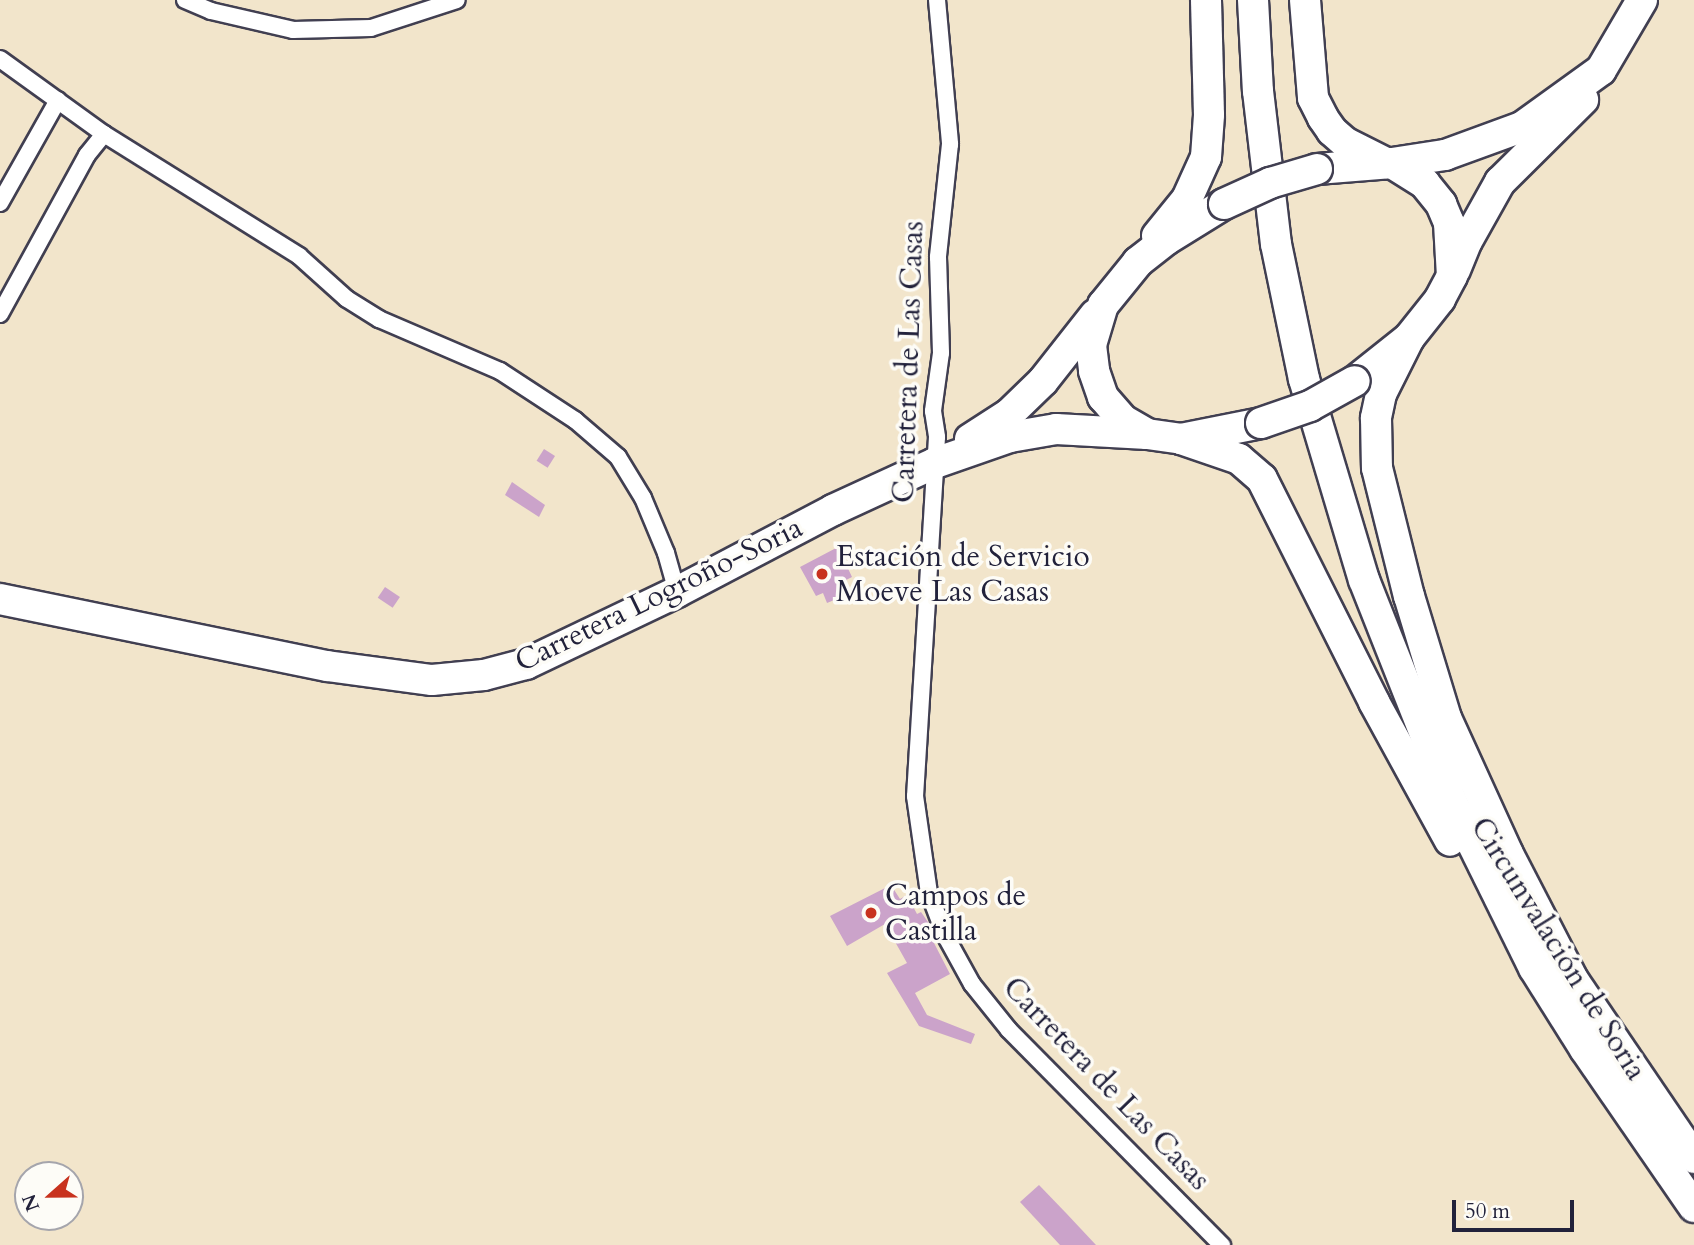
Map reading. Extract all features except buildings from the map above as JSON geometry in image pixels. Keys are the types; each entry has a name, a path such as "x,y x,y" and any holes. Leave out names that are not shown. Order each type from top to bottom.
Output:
{"highway":[{"path":"1138,262 1187,199 1198,181 1206,157 1209,115 1206,0"},
{"name":"Circunvalación de Soria","path":"1253,0 1258,91 1276,244 1304,379 1364,580 1452,802 1534,968 1585,1049 1694,1207"},
{"path":"1305,0 1313,98 1323,118 1332,131 1346,143 1425,184 1441,204 1449,223 1452,276"},
{"path":"1572,978 1508,854 1446,718 1409,596 1377,468 1376,418 1381,394 1409,338 1440,299 1466,241 1500,181 1583,100 1642,0"},
{"path":"1138,262 1166,240 1224,204 1270,183 1317,169 1445,155 1522,127 1601,70"},
{"name":"Carretera Logroño-Soria","path":"935,463 1009,414 1074,345 1138,262"},
{"path":"1103,305 1091,345 1094,372 1103,397 1123,420 1147,434"},
{"path":"1181,439 1261,423 1310,407 1355,382 1409,338"},
{"name":"Carretera Logroño-Soria","path":"0,599 327,666 432,680 484,675 526,664 677,592 833,510 935,463 1010,437 1056,429 1147,434 1181,439"},
{"path":"1181,439 1239,459 1262,479 1374,702 1446,834 1493,912 1534,968"},
{"name":"Circunvalación de Soria","path":"1411,697 1526,911 1694,1158"}],"street":[{"path":"185,0 211,12 293,30 371,28 457,0"},
{"name":"Carretera de Las Casas","path":"937,0 950,144 937,257 941,353 933,411 937,437 915,796 929,893 946,935 972,984 1009,1030 1222,1245"},
{"path":"0,59 104,134 299,256 347,299 379,319 500,371 575,420 618,457 643,498 666,553 677,592"},
{"path":"0,203 58,100"},
{"path":"0,314 87,155 104,134"}],"place":[{"name":"Estación de Servicio Moeve Las Casas","path":"822,574"},
{"name":"Campos de Castilla","path":"871,913"}]}
